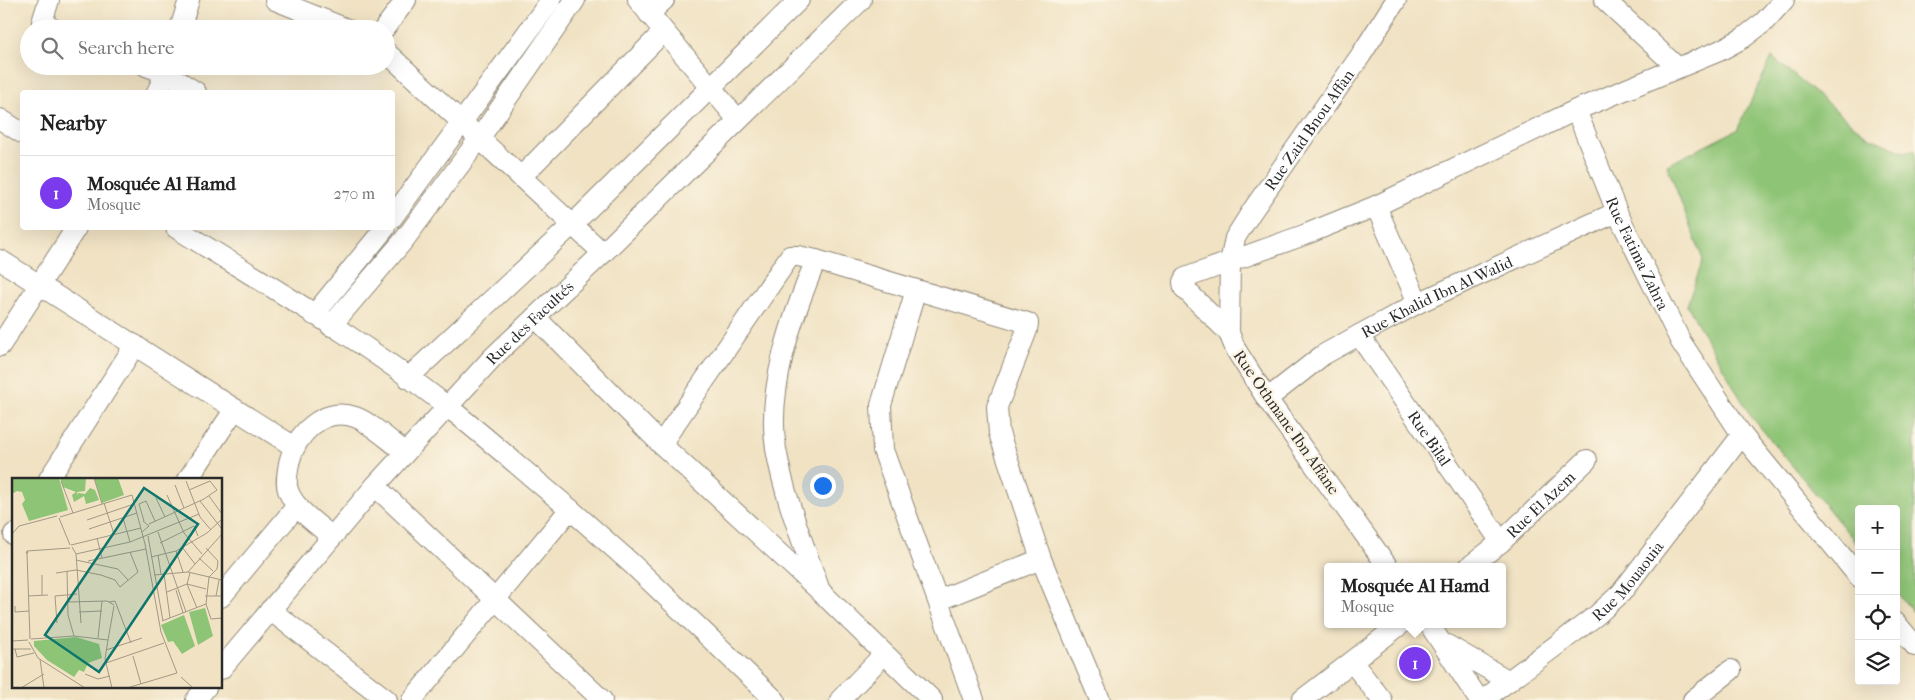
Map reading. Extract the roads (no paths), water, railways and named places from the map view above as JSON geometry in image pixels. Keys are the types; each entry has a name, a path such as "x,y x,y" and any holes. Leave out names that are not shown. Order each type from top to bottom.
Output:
{"street":[{"path":"43,20 49,0"},
{"path":"183,20 189,0"},
{"path":"275,0 305,5 331,20"},
{"path":"391,20 406,0"},
{"path":"395,214 551,0"},
{"path":"331,326 398,234 479,139 575,0"},
{"path":"664,0 644,7 738,120"},
{"path":"408,378 572,225 799,0"},
{"name":"Rue des Facultés","path":"222,668 375,486 493,357 603,253 861,0"},
{"name":"Rue Zaid Bnou Affan","path":"1230,263 1235,238 1239,231 1361,55 1396,0"},
{"path":"1605,0 1678,68"},
{"path":"1229,333 1184,288 1183,282 1186,278 1198,272 1230,263 1376,206 1576,110 1719,51 1743,38 1764,22 1784,0"},
{"path":"521,177 663,32"},
{"path":"395,61 603,253"},
{"path":"158,90 166,75"},
{"path":"174,75 193,90"},
{"name":"Rue Fatima Zahra","path":"1576,110 1617,212 1681,342 1742,435 1855,572"},
{"path":"0,119 20,132"},
{"path":"1376,206 1418,303"},
{"name":"Rue Khalid Ibn Al Walid","path":"1267,399 1323,355 1418,303 1617,212"},
{"path":"0,346 75,230"},
{"path":"179,230 331,326 447,406 570,509 632,564 775,700"},
{"path":"314,315 383,230"},
{"path":"661,444 784,262 790,256 816,260 1028,323 997,407 999,433 1041,558 1100,700"},
{"path":"0,260 293,446"},
{"path":"816,260 798,304 785,348 778,382 775,415 776,447 783,478 800,536 821,592"},
{"name":"Rue Othmane Ibn Affane","path":"1230,263 1229,333 1236,350 1267,399 1385,563"},
{"path":"916,290 881,405 883,450 974,700"},
{"path":"534,318 661,444 821,592 932,700"},
{"name":"Rue Bilal","path":"1359,335 1501,542"},
{"path":"51,478 135,345"},
{"path":"189,478 235,409"},
{"path":"332,537 297,506 288,490 287,475 293,446 310,426 326,417 341,414 357,418 406,452"},
{"name":"Rue Mouaouia","path":"1481,700 1597,615 1621,593 1742,435"},
{"name":"Rue El Azem","path":"1474,563 1501,542 1587,460"},
{"path":"375,486 597,698"},
{"path":"222,596 297,506"},
{"path":"412,700 494,598 570,509"},
{"path":"939,600 1041,558"},
{"path":"270,610 387,700"},
{"path":"1302,700 1353,663 1396,628"},
{"path":"1432,628 1481,700"},
{"path":"1900,628 1915,646"},
{"path":"1443,643 1509,680"},
{"path":"840,700 884,654"},
{"path":"1353,663 1382,700"},
{"path":"1693,700 1731,670"}],"place":[{"name":"Mosquée Al Hamd","path":"1415,663"}]}
